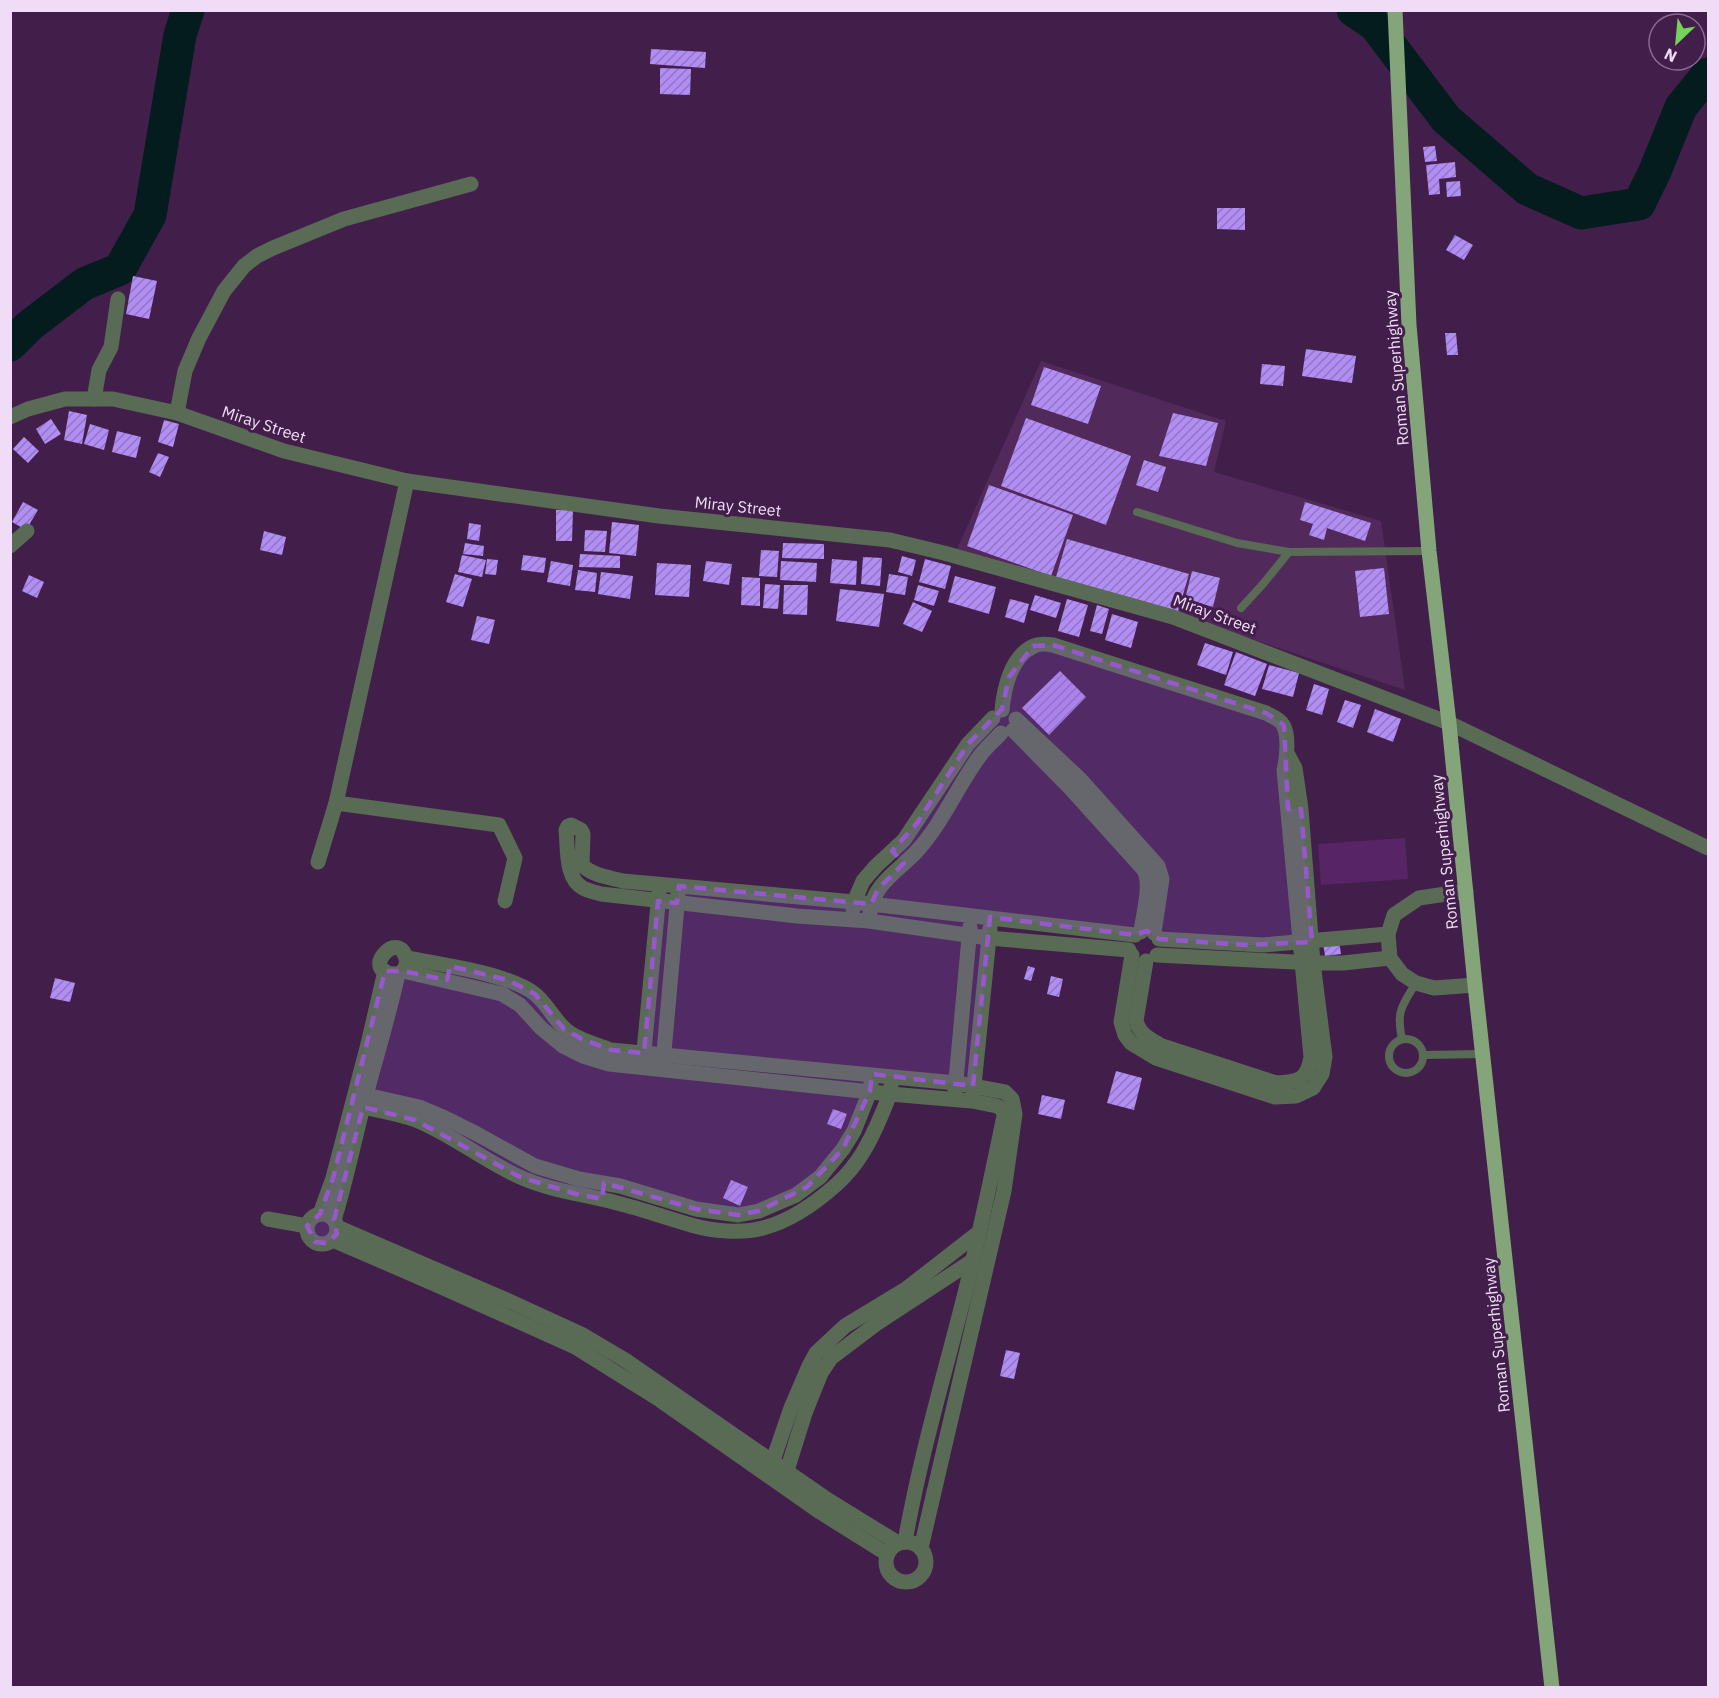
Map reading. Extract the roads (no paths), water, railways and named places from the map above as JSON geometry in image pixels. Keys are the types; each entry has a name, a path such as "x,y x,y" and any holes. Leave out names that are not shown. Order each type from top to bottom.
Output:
{"main road":[{"name":"Roman Superhighway","path":"1395,10 1409,325 1429,551 1552,1688"}],"street":[{"path":"177,412 185,371 199,338 224,291 244,266 273,248 344,219 471,184"},
{"path":"94,399 99,370 113,341 118,298"},
{"name":"Miray Street","path":"10,417 28,409 65,399 113,399 177,412 284,452 406,481 659,516 890,540 1173,616 1449,723 1708,848"},
{"path":"318,862 336,803 406,481"},
{"path":"10,546 27,531"},
{"path":"1010,727 996,730 993,724 1006,684 1018,659 1033,646 1041,644 1053,645 1266,713 1284,725 1288,755 1284,770 1294,809 1314,1027 1325,1057 1322,1074 1313,1088 1294,1089 1275,1097 1226,1074 1156,1058 1136,1038 1125,1035 1121,1022 1130,952"},
{"path":"851,921 854,902 863,880 904,840 968,744 997,714 1008,710 1013,713 1010,727 981,754 931,833 917,851 878,889 871,904 869,921"},
{"path":"1010,727 1075,784 1131,847 1144,870 1155,878 1149,942 1136,1021 1136,1038"},
{"path":"336,803 499,825 515,858 505,901"},
{"path":"1149,942 1138,960 1130,952 970,936 869,921 797,916 601,894 582,888 573,879 566,830 571,825 581,830 583,834 582,865 596,875 605,877 659,885 991,917 1149,942 1307,963 1390,958"},
{"path":"892,851 904,863"},
{"path":"643,1060 659,885"},
{"path":"663,1062 679,886"},
{"path":"1466,891 1419,898 1394,915 1388,934 1390,958 1402,974 1416,983 1434,988 1475,985"},
{"path":"797,916 798,897"},
{"path":"955,1099 972,915"},
{"path":"973,1093 991,917"},
{"path":"1149,942 1245,945 1388,934"},
{"path":"1356,937 1358,961"},
{"path":"654,941 673,943"},
{"path":"331,1225 333,1178 374,1046 388,1018 398,969 449,973 505,987 541,1028 643,1060 890,1094 955,1099 973,1093"},
{"path":"965,982 984,983"},
{"path":"648,1006 668,1007"},
{"path":"960,1035 978,1037"},
{"path":"374,1046 365,1101 347,1178 331,1225 327,1244 315,1242 310,1238 307,1226 310,1220 331,1225 370,1248 578,1341 625,1377 692,1414 785,1478 820,1512 897,1546 914,1543 921,1548 926,1562 920,1576 913,1580 898,1580 892,1576 886,1562 897,1546 978,1255 996,1189 1009,1115 998,1106 956,1083 817,1069 663,1062"},
{"path":"815,1085 817,1069"},
{"path":"603,1191 659,1197 696,1209 738,1215 759,1211 796,1195 819,1177 843,1149 854,1131 870,1091 872,1074"},
{"path":"365,1101 417,1113 491,1162 533,1174 579,1179 651,1212 692,1226 739,1231 762,1228 779,1222 803,1209 845,1177 860,1159 873,1134 890,1094 891,1076"},
{"path":"921,1548 950,1425 978,1255 978,1233 996,1189"},
{"path":"796,1195 803,1209"},
{"path":"692,1226 696,1209"},
{"path":"759,1211 762,1228"},
{"path":"268,1219 307,1226"},
{"path":"910,1294 978,1233"},
{"path":"770,1468 791,1408 815,1369 831,1358 872,1319 978,1255"},
{"path":"785,1478 815,1369"},
{"path":"931,1419 950,1425"}],"lane":[{"path":"1137,512 1237,543 1289,552 1429,551"},
{"path":"1241,608 1289,552"},
{"path":"1402,1039 1399,1022 1401,1008 1416,983"},
{"path":"1402,1039 1416,1042 1421,1048 1422,1062 1414,1071 1402,1073 1391,1066 1388,1053 1395,1042 1402,1039"},
{"path":"1423,1055 1484,1054"}],"waterway":[{"path":"10,345 29,326 84,284 120,269 150,215 180,35 188,10"},
{"path":"1353,10 1375,25 1446,119 1527,189 1581,213 1639,204 1681,107 1708,74"}]}
